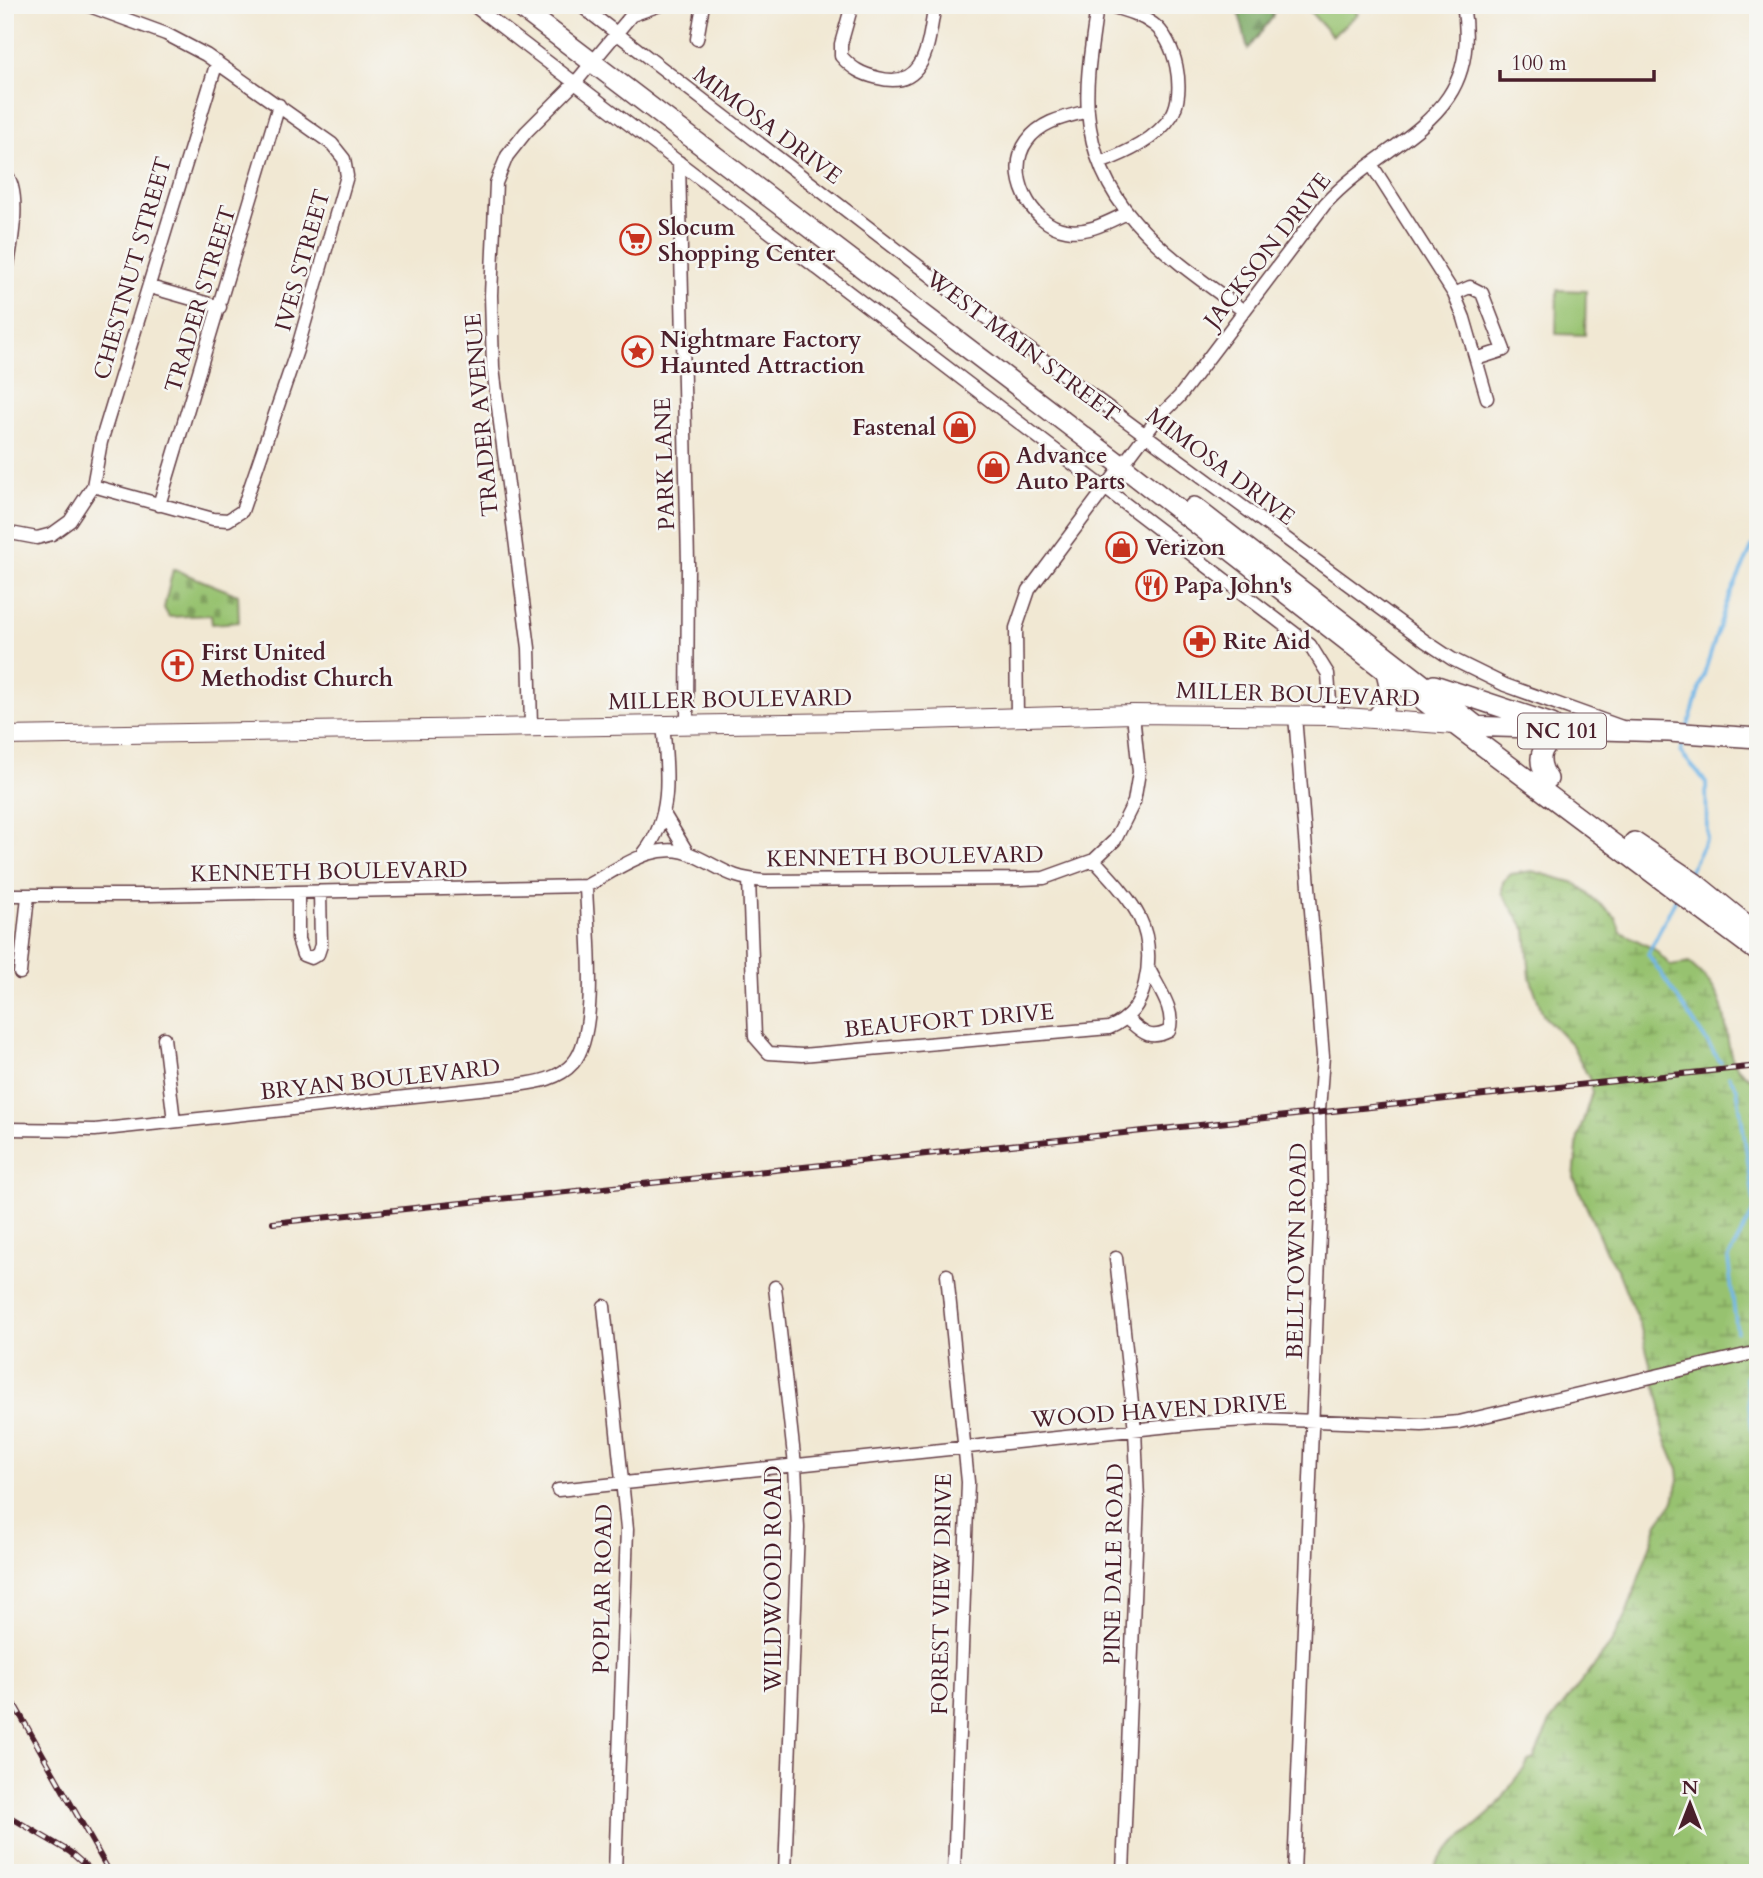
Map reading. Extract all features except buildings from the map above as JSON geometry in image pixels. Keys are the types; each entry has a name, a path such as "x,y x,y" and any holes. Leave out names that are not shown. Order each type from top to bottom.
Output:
{"main road":[{"name":"WEST MAIN STREET","path":"517,5 596,58 1124,461 1422,682 1685,886"},
{"name":"WEST MAIN STREET","path":"536,5 596,58"},
{"name":"WEST MAIN STREET","path":"1124,461 1385,672 1455,725 1685,886"},
{"path":"1376,718 1389,699 1390,685 1385,672"},
{"path":"1422,682 1576,731"},
{"name":"NC 101","path":"1455,725 1479,728 1669,732 1757,738"},
{"path":"1548,779 1539,760 1542,749 1552,739 1576,731"},
{"path":"1685,886 1758,934"},
{"path":"1685,886 1758,952"}],"street":[{"name":"IVES STREET","path":"87,5 166,34 217,62 332,144 347,167 346,185 309,312 242,511 233,518 221,520 93,486"},
{"path":"473,5 1310,645 1328,674 1331,716"},
{"name":"MIMOSA DRIVE","path":"580,5 965,302 1425,641 1452,659 1505,685 1633,732"},
{"path":"636,10 660,5"},
{"path":"697,39 703,5"},
{"path":"852,5 841,44 841,56 861,74 891,82 908,77 924,59 935,5"},
{"path":"1097,5 1088,111 1100,163 1127,213 1165,253 1244,311"},
{"path":"1100,163 1131,150 1160,129 1173,113 1178,91 1175,63 1155,25 1132,12 1107,5"},
{"name":"JACKSON DRIVE","path":"1017,718 1015,650 1024,601 1039,573 1102,488 1179,397 1325,204 1371,164 1418,130 1451,94 1466,50 1462,5"},
{"name":"TRADER AVENUE","path":"531,726 529,648 493,368 494,199 500,170 526,132 575,83 636,10"},
{"name":"CHESTNUT STREET","path":"93,486 101,442 217,62"},
{"name":"TRADER STREET","path":"159,505 279,105"},
{"path":"1088,111 1052,121 1026,142 1019,162 1025,197 1049,225 1067,231 1090,229 1127,213"},
{"name":"PARK LANE","path":"679,162 688,563 687,723"},
{"path":"1371,164 1454,294 1487,398"},
{"path":"5,173 13,183 15,198 5,282"},
{"path":"150,287 220,307"},
{"path":"1454,294 1471,287 1482,293 1504,350 1476,359"},
{"path":"5,532 37,538 52,534 69,521 93,486"},
{"name":"MILLER BOULEVARD","path":"5,736 1133,714 1331,716 1455,725"},
{"name":"KENNETH BOULEVARD","path":"5,895 586,886 644,853 687,852 732,877 749,880 792,882 1044,877 1094,860 1115,840 1134,802 1139,772 1133,714"},
{"name":"BELLTOWN ROAD","path":"1294,1873 1321,1208 1319,1111 1323,1056 1295,716"},
{"path":"644,853 654,841 664,814 667,789 663,724"},
{"path":"664,814 687,852"},
{"path":"1094,860 1126,894 1143,922 1150,944 1149,969 1141,998 1127,1018 1149,1036 1157,1037 1168,1031 1172,1021 1170,1011 1149,969"},
{"name":"BEAUFORT DRIVE","path":"749,880 752,1026 755,1037 769,1053 802,1055 1109,1028 1127,1018"},
{"name":"BRYAN BOULEVARD","path":"5,1129 81,1131 518,1085 560,1073 580,1054 588,1028 586,886"},
{"path":"298,892 299,946 303,955 311,958 318,954 321,945 320,892"},
{"path":"20,973 28,896"},
{"path":"164,1038 174,1121"},
{"name":"PINE DALE ROAD","path":"1116,1258 1135,1430 1138,1500 1124,1873"},
{"name":"FOREST VIEW DRIVE","path":"947,1275 968,1482 954,1873"},
{"name":"WILDWOOD ROAD","path":"775,1287 795,1465 799,1528 785,1873"},
{"name":"POPLAR ROAD","path":"604,1306 623,1483 628,1560 615,1873"},
{"name":"WOOD HAVEN DRIVE","path":"558,1490 1229,1421 1313,1420 1422,1425 1477,1420 1758,1352"}],"green space":[{"path":"1275,5 1272,18 1248,49 1237,6"},
{"path":"1304,5 1350,5 1358,14 1332,36"},
{"path":"1557,290 1586,291 1585,335 1556,334"},
{"path":"173,569 238,595 239,622 212,624 211,615 169,617 164,608"},
{"path":"1532,871 1575,883 1615,917 1621,932 1654,949 1671,966 1689,963 1698,971 1711,985 1720,1002 1729,1048 1737,1068 1758,1081 1758,1873 1431,1873 1451,1847 1496,1806 1528,1761 1534,1759 1550,1722 1611,1644 1627,1612 1658,1523 1674,1501 1679,1479 1678,1469 1663,1434 1661,1406 1641,1329 1618,1271 1606,1252 1574,1178 1578,1137 1592,1092 1589,1078 1572,1045 1543,1015 1530,977 1526,930 1502,893 1503,882 1511,874"}],"waterway":[{"path":"1688,726 1726,604 1758,534"},
{"path":"1684,740 1680,752 1706,782 1707,837 1689,872"},
{"path":"1676,898 1648,954 1721,1063"},
{"path":"1729,1076 1737,1088 1755,1208 1728,1259 1737,1332"},
{"path":"1746,1376 1753,1436 1758,1450"}],"railway":[{"path":"273,1223 1758,1066"},
{"path":"5,1688 110,1873"},
{"path":"5,1814 70,1852 94,1873"}],"place":[{"name":"Slocum Shopping Center","path":"635,240"},
{"name":"Nightmare Factory Haunted Attraction","path":"637,352"},
{"name":"Fastenal","path":"959,427"},
{"name":"Advance Auto Parts","path":"993,468"},
{"name":"Verizon","path":"1122,547"},
{"name":"Papa John's","path":"1151,585"},
{"name":"Rite Aid","path":"1200,641"},
{"name":"First United Methodist Church","path":"178,665"}]}
